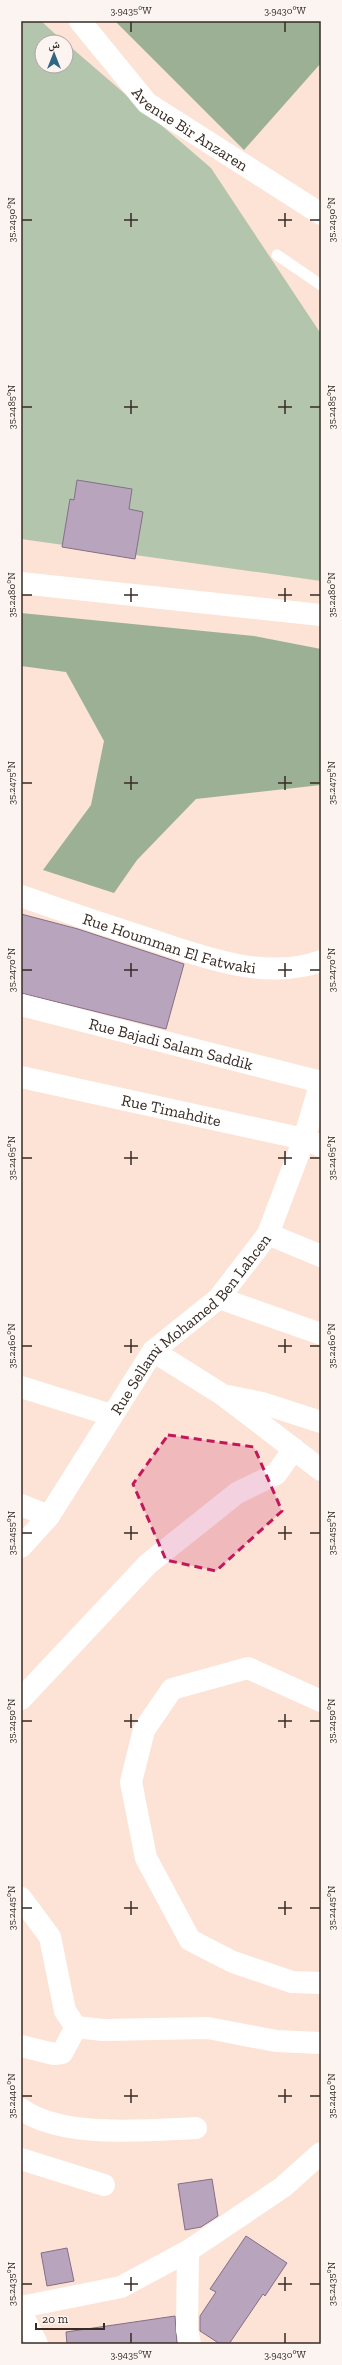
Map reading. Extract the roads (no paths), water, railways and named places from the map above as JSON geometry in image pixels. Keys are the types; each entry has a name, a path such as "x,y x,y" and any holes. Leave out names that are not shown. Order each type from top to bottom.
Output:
{"street":[{"name":"Avenue Bir Anzaren","path":"80,21 148,103 321,214"},
{"path":"21,583 321,615"},
{"name":"Rue Houmman El Fatwaki","path":"21,896 223,963 274,968 312,964 321,961"},
{"name":"Rue Bajadi Salam Saddik","path":"21,1005 321,1082"},
{"name":"Rue Timahdite","path":"21,1077 312,1143"},
{"name":"Rue Sellami Mohamed Ben Lahcen","path":"21,1547 49,1516 111,1415 153,1351 219,1298 268,1234 312,1143 321,1082"},
{"path":"268,1234 321,1256"},
{"path":"219,1298 321,1334"},
{"path":"153,1351 223,1395 321,1469"},
{"path":"21,1387 111,1415"},
{"path":"223,1395 262,1403 321,1422"},
{"path":"21,1699 148,1564 237,1493 276,1474 294,1449"},
{"path":"21,1505 49,1516"},
{"path":"321,1701 248,1668 172,1688 144,1730 131,1782 146,1858 190,1940 233,1962 292,1982 321,1983"},
{"path":"21,1898 50,1937 65,2011 76,2027 102,2030 208,2028 276,2041 321,2042"},
{"path":"21,2046 54,2054 62,2053 76,2027"},
{"path":"21,2109 28,2114 65,2126 113,2131 196,2128"},
{"path":"21,2307 121,2287 188,2251 283,2186 321,2152"},
{"path":"21,2159 104,2185"},
{"path":"188,2251 187,2330 190,2344"},
{"path":"21,2312 37,2344"}],"lane":[{"path":"277,255 321,285"}]}
